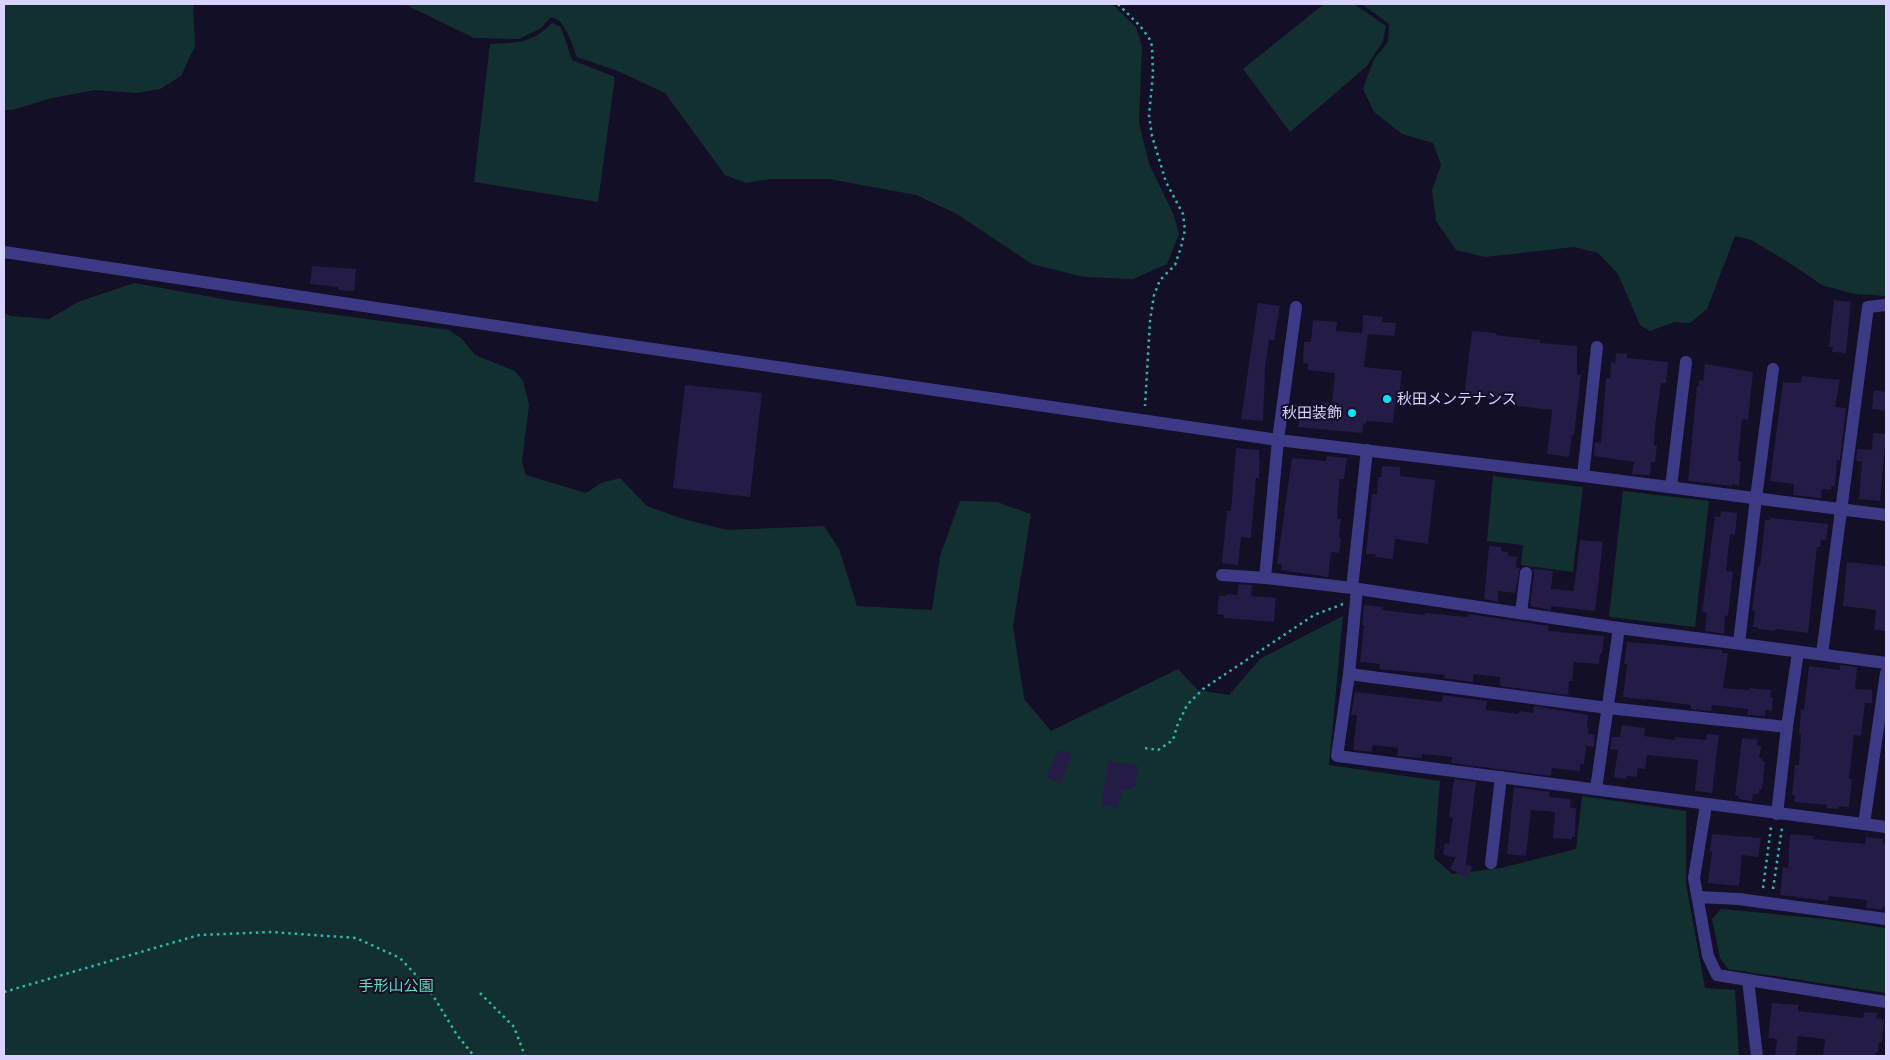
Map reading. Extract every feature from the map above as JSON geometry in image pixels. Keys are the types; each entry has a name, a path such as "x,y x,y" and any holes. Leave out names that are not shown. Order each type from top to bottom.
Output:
{"street":[{"path":"4,252 543,334 1278,440 1583,476 1886,515"},
{"path":"1822,654 1868,307 1886,305"},
{"path":"1266,578 1278,440 1296,307"},
{"path":"1583,476 1597,347"},
{"path":"1671,487 1686,362"},
{"path":"1739,643 1773,369"},
{"path":"1368,450 1349,674 1337,756 1886,828"},
{"path":"1521,614 1526,573"},
{"path":"1222,575 1266,578 1355,592 1886,663"},
{"path":"1596,790 1619,628"},
{"path":"1778,814 1787,727 1798,652"},
{"path":"1864,824 1886,673"},
{"path":"1349,674 1608,708 1787,727"},
{"path":"1491,863 1501,777"},
{"path":"1706,805 1694,878 1708,956 1717,975 1886,1002"},
{"path":"1698,896 1886,919"},
{"path":"1748,980 1758,1056"}],"path":[{"path":"1118,4 1140,26 1149,38 1152,46 1153,74 1149,115 1152,136 1166,182 1183,214 1185,230 1175,265 1160,280 1154,295 1150,321 1144,420"},
{"path":"1145,748 1158,750 1173,740 1176,726 1187,705 1203,689 1314,616 1355,592"},
{"path":"1767,903 1778,814"},
{"path":"1767,903 1778,814"},
{"path":"4,992 199,936 271,932 356,938 400,958 430,989 457,1035 474,1056"},
{"path":"480,993 514,1027 525,1056"}],"green space":[{"path":"4,4 193,4 195,46 181,76 160,89 136,93 95,90 52,98 12,110 4,110"},
{"path":"404,4 1112,4 1136,27 1142,46 1139,122 1149,164 1174,215 1179,234 1167,264 1133,279 1084,277 1032,264 957,214 916,195 829,179 771,179 746,183 725,175 665,93 620,72 577,57 569,36 560,21 551,17 540,29 519,39 474,38"},
{"path":"1324,4 1354,4 1386,26 1383,41 1367,66 1290,132 1243,69"},
{"path":"1362,4 1886,4 1886,296 1854,294 1822,285 1751,240 1735,236 1707,309 1690,323 1675,322 1650,331 1640,325 1618,274 1598,253 1574,247 1485,257 1456,250 1436,221 1432,190 1441,165 1433,143 1402,134 1374,112 1363,89 1374,59 1388,42 1389,24"},
{"path":"552,23 561,27 572,60 615,77 598,202 474,182 490,44 524,41 538,35"},
{"name":"手形山公園","path":"134,283 234,301 449,330 462,339 475,355 515,371 523,381 529,405 522,462 526,475 586,493 601,483 620,478 647,506 680,518 726,530 824,526 839,549 857,606 932,610 940,556 960,501 997,502 1031,514 1013,626 1024,699 1051,731 1178,669 1198,690 1229,695 1260,659 1343,616 1329,765 1440,781 1434,858 1452,874 1501,868 1576,849 1582,796 1686,811 1686,884 1705,988 1735,990 1739,1056 4,1056 4,313 11,316 49,319 78,302"},
{"path":"1493,476 1583,487 1573,572 1521,565 1523,545 1487,541"},
{"path":"1623,491 1709,501 1695,627 1609,617"},
{"path":"1721,909 1826,919 1886,928 1886,993 1728,969 1720,958 1712,919"}],"building":[{"path":"312,266 356,269 354,291 338,290 338,287 310,284"},
{"path":"1834,300 1851,302 1846,353 1832,352 1833,347 1829,347"},
{"path":"1258,303 1280,306 1274,340 1269,340 1265,368 1263,421 1241,419"},
{"path":"1363,315 1383,317 1382,322 1396,323 1394,336 1368,334 1364,367 1402,371 1399,398 1396,398 1393,423 1366,421 1366,424 1363,424 1362,433 1298,427 1299,419 1294,418 1295,404 1321,407 1321,402 1332,403 1335,373 1308,370 1308,364 1303,363 1304,342 1311,342 1313,320 1337,322 1336,331 1362,333"},
{"path":"1472,331 1540,340 1540,343 1577,346 1577,375 1581,375 1574,435 1572,435 1569,457 1547,454 1552,410 1510,405 1510,401 1464,396"},
{"path":"1616,353 1627,354 1627,358 1668,362 1666,383 1661,383 1655,427 1654,445 1657,445 1655,462 1651,462 1650,475 1632,474 1634,462 1594,456 1595,442 1601,443 1606,378 1610,378 1611,362 1615,363"},
{"path":"1705,364 1753,372 1748,420 1742,419 1738,461 1741,461 1739,485 1732,484 1732,486 1688,481 1697,386 1699,386 1699,380 1703,381"},
{"path":"1802,376 1840,380 1835,407 1846,408 1840,460 1837,460 1835,486 1831,486 1831,490 1822,489 1821,498 1793,495 1794,484 1770,481 1783,382 1801,383"},
{"path":"685,385 762,393 750,497 673,488"},
{"path":"1874,390 1886,392 1886,411 1872,409"},
{"path":"1873,433 1886,434 1880,501 1859,499 1862,462 1856,461 1857,449 1872,450"},
{"path":"1236,448 1259,450 1260,459 1259,478 1256,478 1251,538 1241,537 1238,565 1222,563 1227,511 1231,511"},
{"path":"1327,456 1347,458 1344,479 1340,479 1337,515 1337,519 1341,519 1339,553 1331,552 1328,577 1281,570 1282,565 1277,564 1292,458 1326,461"},
{"path":"1382,466 1400,467 1400,476 1435,480 1428,544 1395,539 1392,559 1375,557 1376,554 1366,554 1372,494 1377,494 1378,477 1381,477"},
{"path":"1721,511 1737,513 1735,535 1730,534 1726,571 1733,572 1728,616 1725,615 1724,634 1705,631 1707,613 1702,612 1715,516 1720,517"},
{"path":"1770,518 1828,524 1826,540 1821,540 1820,547 1817,547 1808,633 1775,629 1775,631 1753,627 1755,611 1752,610 1758,566 1760,567 1765,520 1770,520"},
{"path":"1580,540 1603,542 1595,611 1551,606 1551,610 1530,606 1533,569 1553,571 1551,589 1574,591"},
{"path":"1489,546 1501,547 1501,551 1508,552 1508,556 1517,557 1516,567 1520,568 1515,593 1498,591 1498,602 1484,599"},
{"path":"1847,562 1886,566 1886,631 1874,630 1876,610 1843,606"},
{"path":"1239,584 1252,585 1251,596 1276,598 1274,622 1224,618 1224,615 1217,614 1219,596 1227,596 1227,594 1237,595"},
{"path":"1364,605 1383,607 1382,610 1425,615 1425,613 1468,617 1469,614 1549,626 1548,631 1604,636 1602,653 1600,653 1599,664 1574,662 1572,681 1569,681 1568,695 1500,686 1500,677 1473,674 1473,682 1444,678 1445,675 1379,669 1380,664 1360,662"},
{"path":"1627,642 1722,650 1722,653 1728,653 1723,688 1771,690 1770,697 1773,698 1772,711 1765,710 1765,716 1747,715 1748,709 1712,705 1711,711 1691,709 1691,705 1623,697 1627,664 1624,664"},
{"path":"1840,665 1857,667 1855,689 1872,690 1872,703 1865,703 1861,736 1854,735 1849,779 1852,779 1849,807 1839,806 1838,809 1826,808 1827,805 1794,802 1795,796 1792,795 1795,765 1799,765 1801,709 1804,710 1809,666 1840,670"},
{"path":"1355,692 1442,702 1443,695 1487,701 1486,710 1519,714 1519,711 1533,713 1534,706 1588,715 1588,734 1595,735 1594,747 1586,746 1584,764 1580,764 1580,771 1552,768 1551,776 1451,763 1452,757 1422,754 1422,758 1397,756 1398,748 1373,745 1372,752 1353,750 1357,715 1351,715"},
{"path":"1622,725 1645,728 1644,736 1675,740 1675,737 1706,740 1707,734 1719,735 1712,793 1695,791 1698,760 1647,755 1645,769 1638,768 1637,777 1627,776 1626,779 1614,777 1618,750 1610,749 1612,737 1620,737"},
{"path":"1742,738 1758,740 1757,745 1761,746 1759,758 1762,758 1762,761 1765,762 1762,790 1759,789 1759,794 1753,794 1752,801 1739,799 1739,796 1735,796"},
{"path":"1058,750 1072,754 1061,783 1046,777"},
{"path":"1109,760 1138,766 1135,787 1131,790 1122,789 1118,808 1101,806"},
{"path":"1454,779 1476,782 1466,864 1472,867 1467,878 1450,869 1456,857 1443,855 1445,843 1449,844 1453,818 1449,817"},
{"path":"1514,787 1550,792 1549,796 1551,797 1571,799 1570,808 1576,808 1575,837 1572,836 1572,839 1553,838 1555,812 1531,810 1526,856 1507,854"},
{"path":"1712,834 1761,838 1758,857 1742,855 1739,886 1708,883"},
{"path":"1790,834 1813,836 1813,839 1865,844 1866,837 1883,839 1883,843 1886,844 1886,908 1882,907 1882,910 1866,908 1867,900 1829,896 1828,901 1780,895 1783,867 1788,868"},
{"path":"1772,1003 1798,1005 1798,1011 1863,1018 1864,1012 1877,1013 1876,1018 1884,1019 1882,1042 1879,1042 1878,1052 1876,1052 1875,1056 1823,1056 1825,1039 1798,1036 1796,1056 1775,1056 1777,1039 1768,1038"}],"place":[{"name":"秋田メンテナンス","path":"1387,399"},
{"name":"秋田装飾","path":"1352,413"}]}
